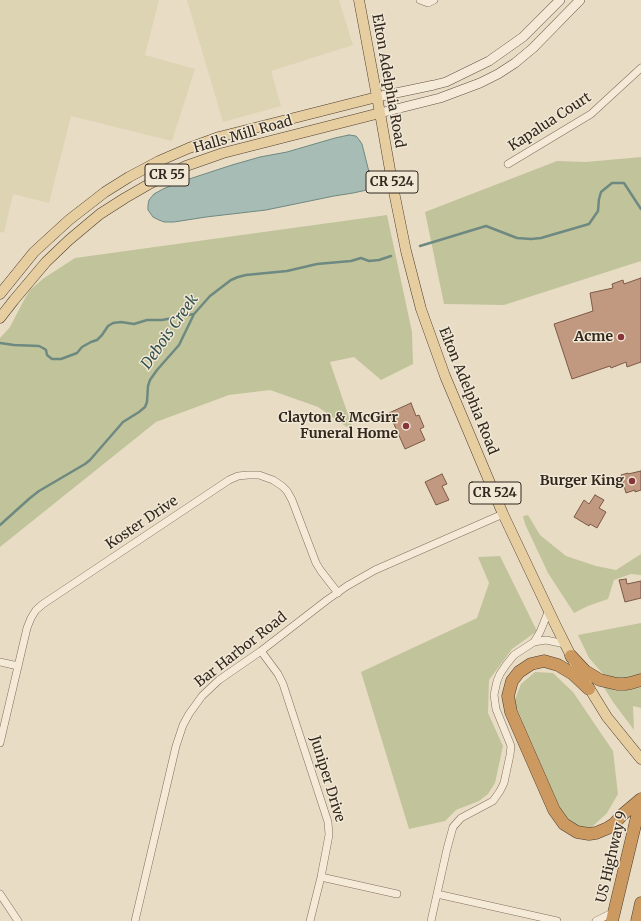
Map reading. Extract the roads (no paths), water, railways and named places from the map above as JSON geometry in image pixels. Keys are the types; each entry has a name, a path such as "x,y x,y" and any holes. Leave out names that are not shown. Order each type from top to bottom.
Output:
{"highway":[{"path":"571,656 585,671 600,680 617,684 625,684 641,680"},
{"path":"589,689 573,674 544,661 531,664 519,672 512,681 508,696 511,712 554,810 564,824 577,832 588,834 596,833 608,828 641,800"},
{"name":"US Highway 9","path":"613,916 641,800"},
{"path":"637,921 641,903"}],"main road":[{"name":"Elton Adelphia Road","path":"359,0 406,251 421,309 445,376 503,514 571,656 607,718 641,759"},
{"path":"377,97 446,82 489,62 523,38 560,0"},
{"path":"380,113 440,98 480,83 498,74 515,63 533,48 580,0"},
{"name":"Halls Mill Road","path":"0,294 34,252 69,220 105,192 159,161 219,137 377,97"},
{"name":"Halls Mill Road","path":"0,318 42,267 69,240 100,214 151,183 186,166 223,153 380,113"}],"street":[{"path":"420,0 428,3 434,0"},
{"name":"Kapalua Court","path":"508,164 591,114 641,68"},
{"name":"Koster Drive","path":"0,743 27,628 30,618 36,610 229,480 238,476 253,475 265,477 273,480 287,491 292,500 316,564 338,593"},
{"name":"Bar Harbor Road","path":"135,921 176,746 183,725 195,704 210,688 347,586 375,570 503,514"},
{"path":"534,642 540,632 548,610"},
{"path":"431,921 448,843 453,827 461,818 493,801 504,783 511,746 494,701 495,688 500,674 514,655 534,642 546,640 565,644"},
{"name":"Juniper Drive","path":"261,651 278,674 283,684 328,822 329,835 310,921"},
{"path":"0,662 18,666"},
{"path":"321,876 397,894"},
{"path":"0,894 18,921"},
{"path":"437,894 557,921"},
{"path":"596,921 613,916"}],"water":[{"path":"349,135 356,136 362,144 372,184 367,190 266,210 174,222 164,222 159,220 153,217 148,210 149,200 154,194 180,182 260,157 287,152"}],"waterway":[{"name":"Debois Creek","path":"420,246 486,226 517,238 531,239 541,238 589,224 598,211 601,192 612,183 624,183 641,209"},
{"name":"Debois Creek","path":"0,525 39,491 90,460 123,422 145,407 150,380 179,345 194,314 210,296 231,280 246,275 287,271 317,264 351,261 361,258 369,261 379,260 391,256"},
{"path":"0,343 39,346 46,350 47,355 52,359 61,359 77,353 82,347 97,340 108,326 113,323 121,322 134,324 147,320 162,320 194,314"}],"place":[{"name":"Acme","path":"621,337"},
{"name":"Clayton & McGirr Funeral Home","path":"406,426"},
{"name":"Burger King","path":"632,481"}]}
